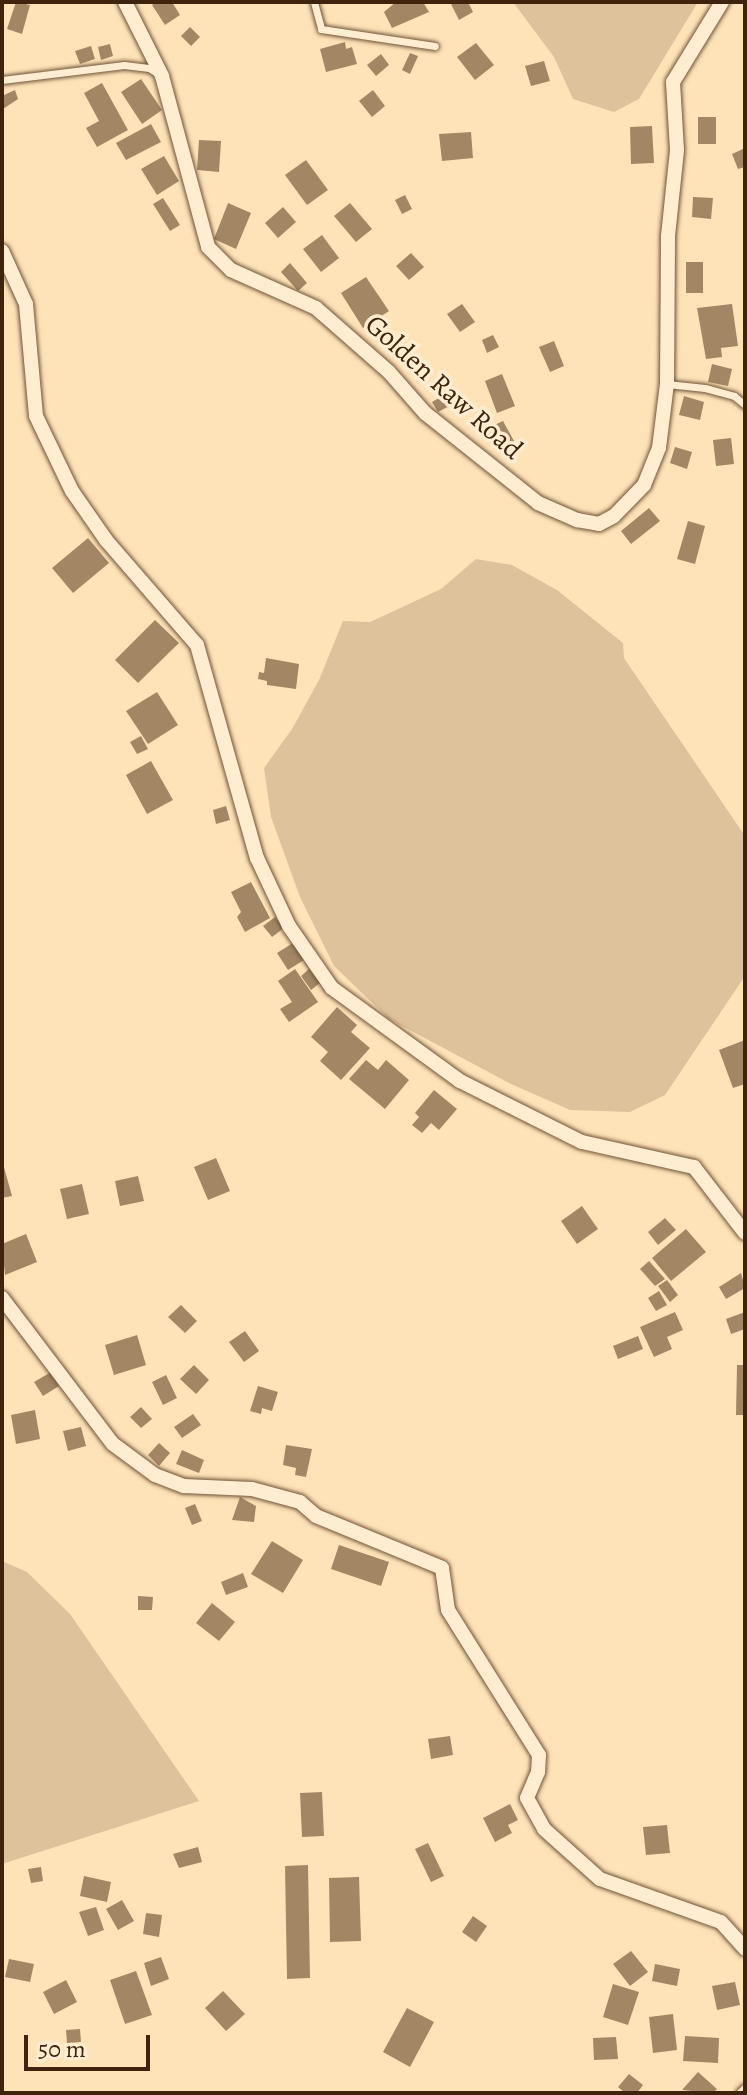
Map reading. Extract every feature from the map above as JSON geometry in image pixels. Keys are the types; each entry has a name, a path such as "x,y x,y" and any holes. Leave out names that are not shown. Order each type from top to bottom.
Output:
{"street":[{"name":"Golden Raw Road","path":"125,2 162,76 208,247 231,270 316,308 389,372 425,413 538,503 577,520 599,524 614,516 644,485 659,448 667,384 668,236 677,150 673,82 722,2"},
{"path":"2,251 26,304 36,416 72,491 106,540 197,645 257,858 289,926 332,988 460,1081 582,1142 694,1167 745,1233"},
{"path":"2,1298 113,1444 155,1475 184,1486 252,1489 300,1502 316,1516 442,1568 448,1610 539,1755 538,1772 527,1798 544,1829 600,1879 721,1922 745,1949"}],"lane":[{"path":"314,2 321,29 435,46"},
{"path":"2,80 124,65 149,68 162,76"},
{"path":"667,384 705,388 734,396 745,405"},
{"path":"739,2093 745,2087"}],"shaded area":[{"path":"513,2 698,2 639,99 614,112 573,99 554,57"},
{"path":"476,559 512,565 557,590 623,643 624,658 745,836 745,976 665,1095 630,1112 570,1110 511,1084 389,1019 334,966 300,897 271,817 264,768 292,729 319,680 343,621 370,622 396,610 441,589"},
{"path":"2,1561 27,1572 70,1614 199,1801 2,1864"}],"building":[{"path":"16,2 30,5 22,34 7,29"},
{"path":"172,2 180,15 165,25 152,5"},
{"path":"396,2 423,2 429,12 392,28 384,12"},
{"path":"450,2 468,2 473,12 459,20"},
{"path":"190,27 200,37 191,46 181,36"},
{"path":"345,42 346,49 352,47 357,64 326,72 320,49"},
{"path":"476,43 494,65 475,80 457,57"},
{"path":"110,44 113,56 101,60 98,47"},
{"path":"91,46 95,59 80,64 75,51"},
{"path":"410,53 418,56 410,74 402,70"},
{"path":"381,54 389,65 376,76 367,65"},
{"path":"544,61 550,81 531,86 525,66"},
{"path":"141,79 162,110 142,124 121,92"},
{"path":"102,83 128,130 97,147 86,128 99,121 84,93"},
{"path":"15,90 18,99 3,109 2,96"},
{"path":"373,90 385,106 372,117 359,101"},
{"path":"698,117 716,117 716,144 698,144"},
{"path":"151,124 161,142 126,160 116,143"},
{"path":"652,126 654,163 631,164 630,127"},
{"path":"471,132 473,158 442,161 439,134"},
{"path":"199,140 221,141 219,172 197,170"},
{"path":"745,148 745,167 738,169 732,154"},
{"path":"164,156 179,181 157,195 141,169"},
{"path":"306,160 328,190 307,205 285,175"},
{"path":"405,195 412,209 402,214 395,200"},
{"path":"693,197 713,198 711,219 692,217"},
{"path":"163,198 180,225 170,231 153,204"},
{"path":"228,203 251,213 236,249 214,239"},
{"path":"350,203 372,229 356,242 334,216"},
{"path":"283,207 296,222 278,238 265,223"},
{"path":"322,235 339,258 321,272 303,249"},
{"path":"411,253 424,267 409,280 396,266"},
{"path":"686,262 703,262 703,293 686,293"},
{"path":"290,263 307,283 298,291 281,272"},
{"path":"366,277 389,311 363,328 341,293"},
{"path":"462,304 475,322 460,332 447,314"},
{"path":"732,304 738,346 721,348 722,357 706,359 697,308"},
{"path":"493,335 499,347 487,353 482,340"},
{"path":"554,341 564,366 550,372 539,347"},
{"path":"712,364 732,369 728,386 708,382"},
{"path":"502,374 515,406 497,413 485,381"},
{"path":"451,391 457,402 438,412 432,402"},
{"path":"684,396 704,402 700,420 679,415"},
{"path":"503,421 514,441 500,449 488,428"},
{"path":"731,438 734,464 716,466 713,440"},
{"path":"675,447 692,452 687,469 670,463"},
{"path":"649,508 660,521 631,544 621,531"},
{"path":"688,521 705,526 695,564 677,559"},
{"path":"88,538 109,563 73,593 52,568"},
{"path":"155,620 179,643 138,683 115,660"},
{"path":"266,658 299,664 296,689 267,685 267,681 258,679 259,672 264,673"},
{"path":"157,692 178,725 148,744 126,711"},
{"path":"141,736 148,749 137,754 130,742"},
{"path":"151,761 173,800 147,814 126,775"},
{"path":"226,806 230,820 216,824 213,810"},
{"path":"251,882 270,918 245,932 237,917 241,912 231,892"},
{"path":"275,917 284,928 272,937 263,926"},
{"path":"293,943 304,960 288,970 277,953"},
{"path":"295,969 318,1002 289,1022 280,1009 292,1002 278,981"},
{"path":"309,969 320,983 311,990 301,976"},
{"path":"337,1007 357,1025 351,1032 370,1048 341,1080 320,1061 328,1052 311,1037"},
{"path":"745,1040 745,1084 733,1088 719,1050"},
{"path":"366,1060 378,1070 386,1060 409,1080 385,1109 349,1079"},
{"path":"434,1090 457,1109 439,1130 431,1123 422,1133 412,1125 419,1117 415,1113"},
{"path":"216,1158 230,1191 208,1200 194,1167"},
{"path":"2,1160 12,1196 2,1198"},
{"path":"138,1176 144,1201 120,1206 115,1181"},
{"path":"82,1184 89,1214 67,1219 60,1189"},
{"path":"582,1206 598,1229 577,1244 561,1221"},
{"path":"665,1218 676,1230 658,1245 648,1232"},
{"path":"686,1229 706,1252 671,1281 652,1258"},
{"path":"26,1234 37,1262 5,1275 2,1244"},
{"path":"649,1261 665,1279 655,1286 640,1269"},
{"path":"741,1273 745,1288 726,1299 719,1287"},
{"path":"667,1280 678,1295 670,1302 658,1286"},
{"path":"659,1291 667,1305 656,1311 648,1298"},
{"path":"181,1305 197,1321 185,1333 168,1317"},
{"path":"675,1312 683,1330 667,1337 672,1349 654,1357 640,1327"},
{"path":"745,1312 745,1329 731,1334 726,1319"},
{"path":"245,1331 259,1351 244,1362 229,1342"},
{"path":"137,1335 146,1365 114,1375 105,1345"},
{"path":"638,1336 643,1349 618,1359 613,1346"},
{"path":"194,1365 209,1380 196,1394 180,1379"},
{"path":"737,1365 745,1365 745,1415 736,1415"},
{"path":"51,1372 59,1386 43,1396 34,1382"},
{"path":"166,1375 177,1398 163,1405 152,1382"},
{"path":"258,1386 278,1392 272,1411 262,1408 261,1414 250,1411"},
{"path":"141,1407 152,1419 141,1428 130,1417"},
{"path":"35,1410 40,1439 16,1444 11,1415"},
{"path":"193,1414 201,1425 182,1438 174,1427"},
{"path":"81,1427 86,1446 68,1451 63,1431"},
{"path":"159,1443 170,1453 159,1466 148,1455"},
{"path":"286,1445 312,1449 306,1477 295,1475 296,1468 283,1465"},
{"path":"182,1450 204,1460 199,1473 176,1464"},
{"path":"240,1497 256,1506 254,1522 232,1520"},
{"path":"195,1504 202,1521 192,1525 185,1508"},
{"path":"272,1541 303,1560 283,1593 251,1574"},
{"path":"339,1545 389,1562 381,1586 331,1569"},
{"path":"243,1573 248,1587 226,1595 221,1582"},
{"path":"138,1596 153,1597 152,1610 138,1610"},
{"path":"212,1603 235,1622 219,1641 196,1623"},
{"path":"450,1736 453,1755 431,1759 428,1739"},
{"path":"322,1792 324,1836 302,1837 300,1793"},
{"path":"510,1804 518,1820 508,1825 512,1833 495,1842 483,1818"},
{"path":"667,1825 670,1853 646,1855 643,1827"},
{"path":"428,1843 444,1876 431,1882 415,1849"},
{"path":"198,1847 202,1862 179,1868 173,1854"},
{"path":"308,1865 310,1978 287,1979 285,1866"},
{"path":"41,1867 43,1881 31,1883 28,1869"},
{"path":"84,1876 111,1882 107,1902 80,1896"},
{"path":"359,1877 361,1941 330,1942 329,1878"},
{"path":"122,1900 134,1921 118,1930 106,1909"},
{"path":"96,1907 104,1930 88,1936 79,1912"},
{"path":"146,1913 162,1915 159,1937 143,1934"},
{"path":"473,1916 487,1926 476,1942 462,1932"},
{"path":"631,1951 648,1972 630,1986 613,1964"},
{"path":"161,1957 169,1979 151,1986 144,1963"},
{"path":"9,1959 34,1964 30,1982 5,1977"},
{"path":"655,1964 680,1969 677,1986 652,1981"},
{"path":"136,1971 152,2015 125,2024 110,1980"},
{"path":"66,1980 77,2002 54,2014 43,1992"},
{"path":"735,1982 740,2005 717,2010 712,1986"},
{"path":"613,1984 639,1992 628,2025 603,2017"},
{"path":"223,1991 245,2014 226,2031 205,2008"},
{"path":"407,2008 434,2022 410,2067 383,2052"},
{"path":"673,2014 677,2050 653,2053 649,2017"},
{"path":"80,2029 81,2042 67,2043 66,2030"},
{"path":"685,2036 719,2038 718,2063 683,2061"},
{"path":"616,2037 618,2059 594,2060 593,2038"},
{"path":"698,2072 717,2089 713,2093 682,2090"},
{"path":"629,2074 643,2085 637,2093 625,2093 618,2087"}]}
